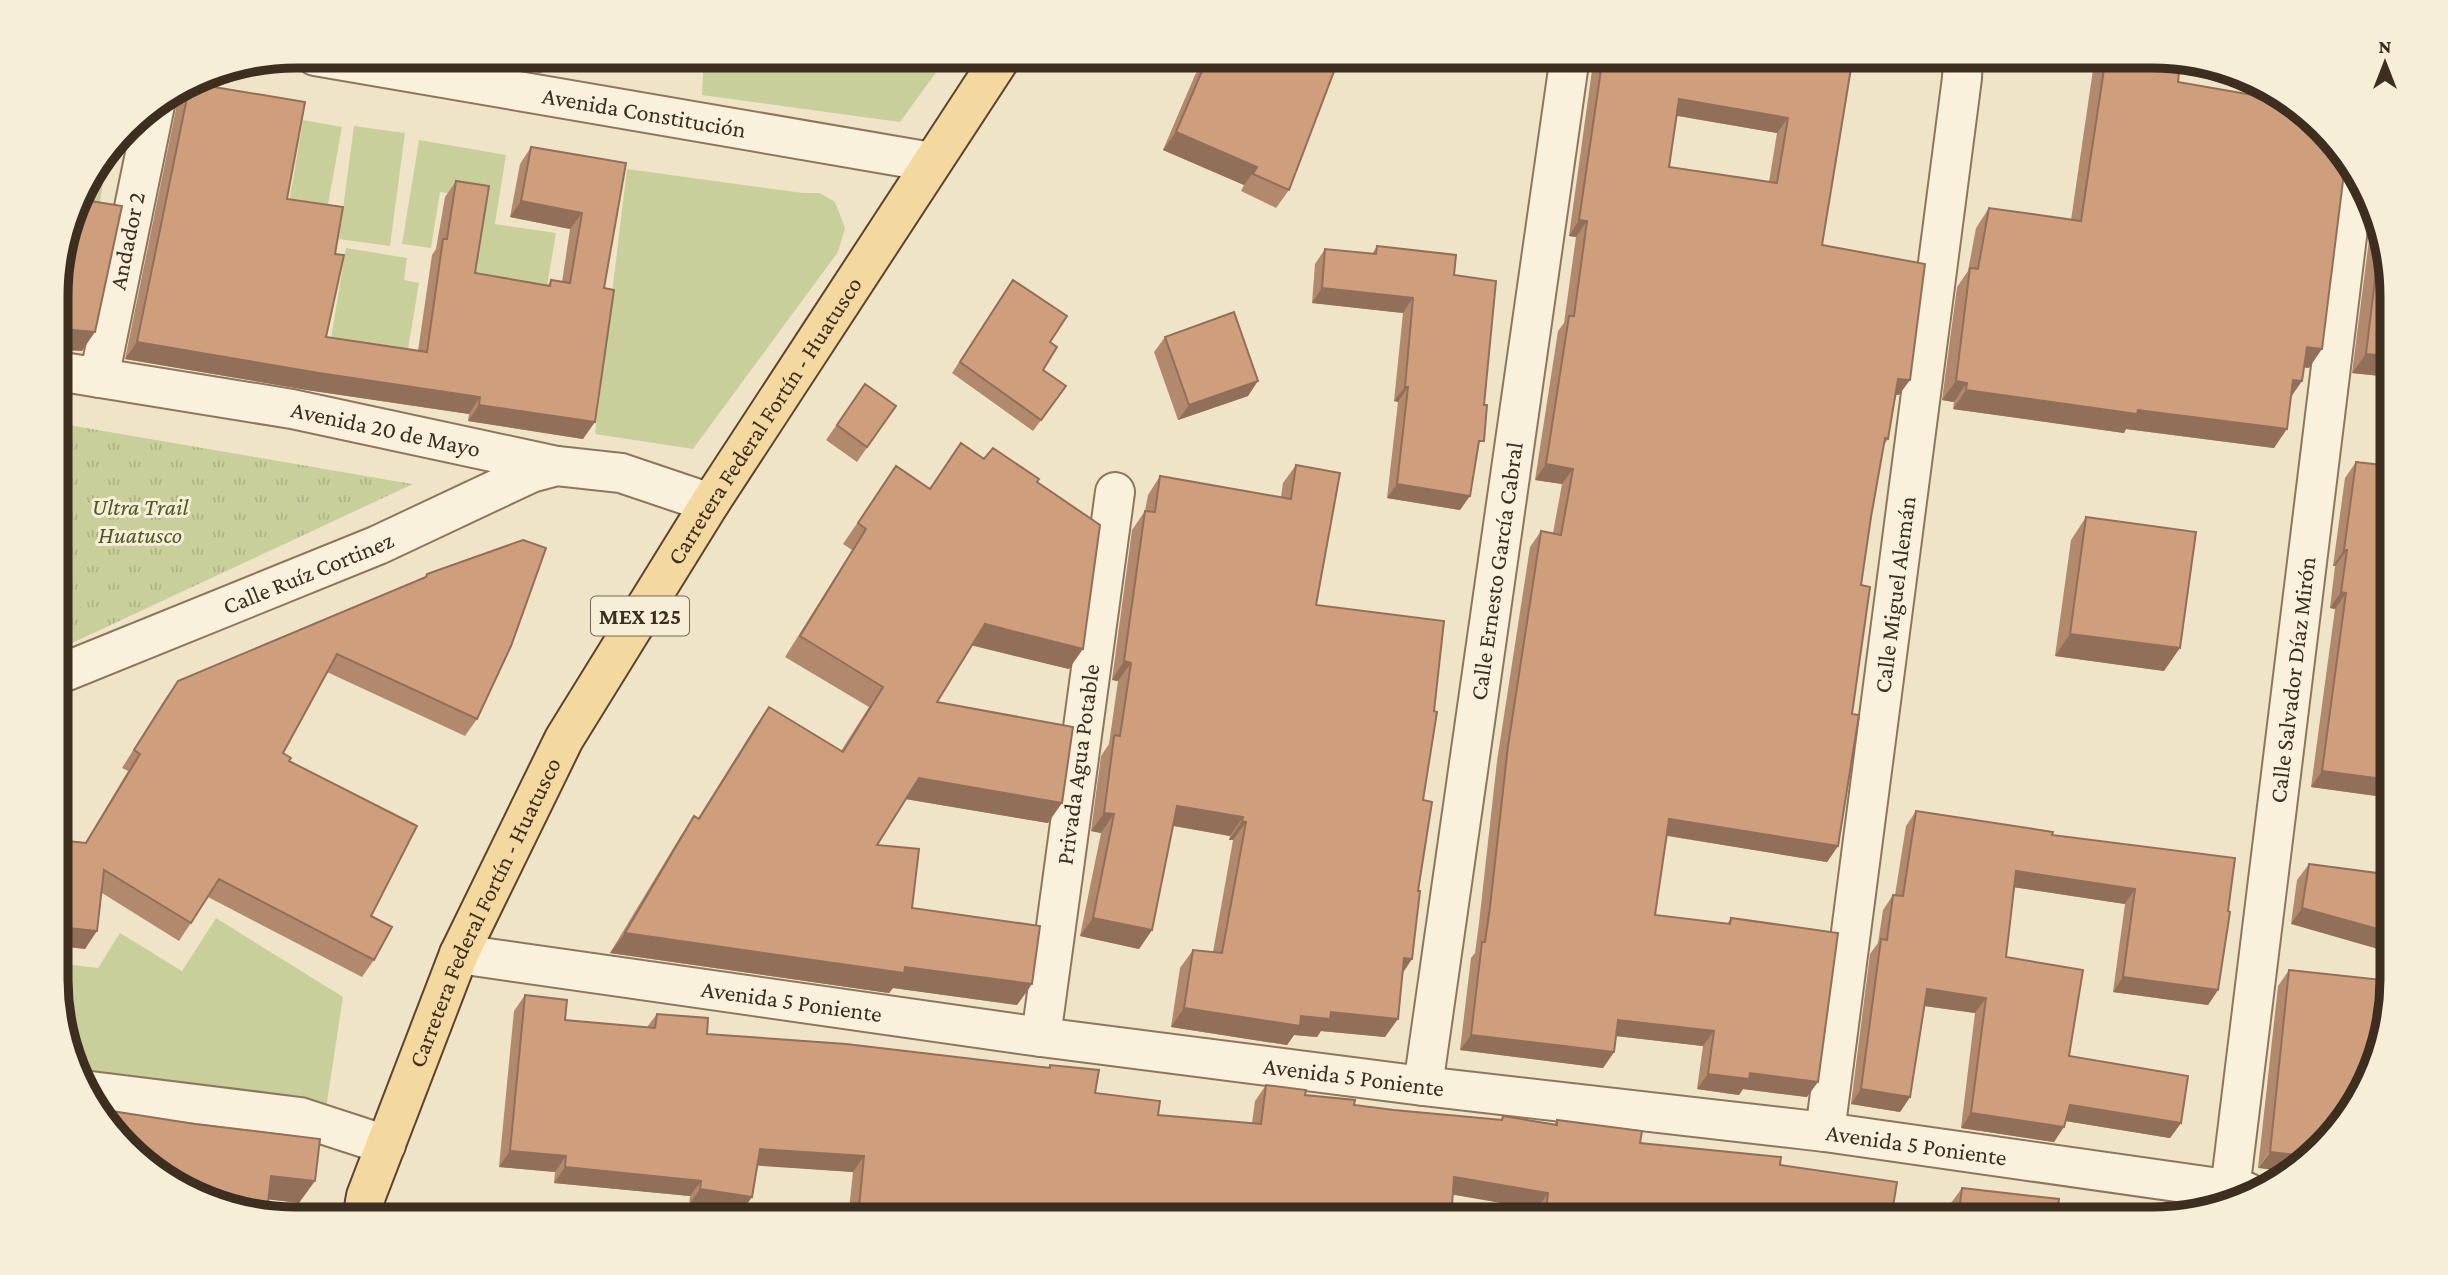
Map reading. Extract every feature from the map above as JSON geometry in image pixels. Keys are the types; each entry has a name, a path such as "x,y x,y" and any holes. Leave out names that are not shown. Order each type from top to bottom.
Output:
{"main road":[{"name":"Carretera Federal Fortín - Huatusco","path":"364,1207 459,954 564,739 710,503 994,68"}],"street":[{"name":"Avenida Constitución","path":"385,68 932,162"},
{"name":"Calle Ernesto García Cabral","path":"1423,1086 1568,68"},
{"name":"Calle Miguel Alemán","path":"1825,1132 1962,68"},
{"name":"Andador 2","path":"99,378 152,120"},
{"name":"Calle Salvador Díaz Mirón","path":"2235,1191 2353,190"},
{"name":"Avenida 20 de Mayo","path":"69,373 292,409 556,466 621,473 710,503"},
{"name":"Calle Ruíz Cortinez","path":"68,671 377,545 531,473 556,466"},
{"name":"Privada Agua Potable","path":"1041,1037 1115,492"},
{"name":"Avenida 5 Poniente","path":"459,954 1041,1037 1423,1086 1825,1132 2231,1192"},
{"path":"98,1092 300,1117 386,1145"}],"green space":[{"path":"703,68 939,68 900,122 702,95"},
{"path":"303,120 342,127 326,216 288,209"},
{"path":"354,126 405,133 390,246 339,239"},
{"path":"419,140 506,155 495,224 556,233 546,292 472,280 486,199 440,192 431,248 402,244"},
{"path":"627,169 820,193 835,202 845,228 838,252 693,449 595,434"},
{"path":"104,173 98,215 84,213"},
{"path":"346,248 407,258 404,280 419,283 399,403 329,350"},
{"name":"Ultra Trail Huatusco","path":"69,425 413,484 68,645"},
{"path":"216,918 343,997 326,1109 90,1075 76,1038 70,1009 68,964 98,968 120,933 182,971"}],"building":[{"path":"1203,68 1335,68 1289,190 1253,174 1257,167 1176,132"},
{"path":"1601,68 1851,68 1822,245 1925,264 1910,380 1898,379 1871,517 1861,585 1870,587 1852,714 1859,715 1838,846 1669,819 1655,915 1730,924 1731,918 1838,933 1818,1082 1750,1073 1749,1079 1708,1074 1714,1031 1618,1020 1614,1052 1471,1035 1482,942 1485,942 1490,907 1508,746 1541,531 1561,535 1573,469 1546,464 1569,316 1574,316 1587,221 1579,220","holes":["1679,99 1788,118 1777,183 1669,167"]},
{"path":"2104,68 2179,70 2178,82 2261,96 2302,125 2323,146 2344,174 2322,349 2307,347 2302,381 2293,380 2287,429 2138,410 2137,414 1966,390 1967,383 1956,381 1970,268 1978,269 1989,208 2081,221"},
{"path":"209,86 305,102 287,199 343,207 335,254 344,255 326,337 427,352 443,239 447,239 456,181 489,186 475,273 550,286 551,280 570,283 582,213 521,201 531,147 626,163 604,288 614,290 595,422 479,405 480,397 137,342 187,96"},
{"path":"90,201 122,206 95,332 69,330 70,266 86,209"},
{"path":"1377,246 1456,255 1454,275 1496,281 1484,405 1487,405 1484,441 1479,441 1470,496 1397,484 1408,387 1405,387 1413,298 1322,288 1325,249 1376,254"},
{"path":"2377,262 2380,355 2366,354"},
{"path":"1013,280 1067,316 1050,342 1057,347 1043,370 1066,386 1041,420 960,362"},
{"path":"1234,312 1258,381 1189,405 1165,337"},
{"path":"865,384 896,406 867,447 837,425"},
{"path":"961,443 984,459 993,448 1100,525 1083,649 985,624 937,702 1073,727 1062,803 919,778 877,845 919,849 912,908 1040,926 1032,984 905,967 904,973 625,933 694,816 699,819 769,707 843,752 883,687 800,636 866,529 858,523 896,466 930,489"},
{"path":"2356,462 2380,465 2380,779 2322,771 2346,593 2341,592 2347,550 2344,550"},
{"path":"1296,465 1340,473 1316,605 1444,621 1434,711 1437,712 1423,800 1432,802 1418,891 1412,959 1404,958 1398,1019 1331,1012 1330,1019 1301,1016 1300,1026 1184,1008 1193,950 1222,953 1246,822 1242,821 1243,817 1177,806 1152,930 1093,918 1114,814 1104,813 1114,737 1120,736 1131,663 1124,661 1145,511 1155,512 1160,476 1291,499"},
{"path":"2086,517 2196,532 2180,648 2070,634"},
{"path":"523,540 546,548 511,646 477,719 337,654 283,753 291,758 289,761 417,826 371,916 392,927 374,960 219,879 191,923 104,870 97,931 68,928 68,841 86,843 140,754 134,750 178,681 426,577 427,574"},
{"path":"1916,811 2053,832 2052,835 2235,858 2218,990 2123,977 2135,889 2016,871 2006,957 2083,970 2069,1056 2188,1076 2181,1123 2070,1105 2064,1127 1971,1113 1986,998 1927,989 1910,1097 1861,1089 1881,939 1887,940 1893,895 1903,896"},
{"path":"2309,864 2380,873 2380,930 2302,908"},
{"path":"2289,970 2380,980 2378,1009 2368,1052 2341,1106 2323,1129 2296,1155 2270,1152"},
{"path":"525,995 567,1000 565,1020 655,1028 657,1014 708,1018 707,1034 846,1044 1050,1068 1050,1065 1099,1070 1095,1093 1160,1101 1158,1115 1261,1124 1266,1085 1306,1090 1305,1095 1355,1100 1354,1105 1394,1110 1502,1120 1503,1116 1557,1125 1557,1120 1642,1131 1640,1143 1781,1157 1780,1165 1897,1182 1893,1206 1546,1206 1548,1193 1454,1177 1452,1206 859,1207 864,1156 760,1149 752,1197 700,1189 701,1181 565,1167 566,1156 510,1151"},
{"path":"110,1111 320,1139 315,1181 271,1176 268,1205 223,1195 169,1168 135,1140"},
{"path":"1962,1188 2059,1199 2058,1206 1960,1206"}]}
